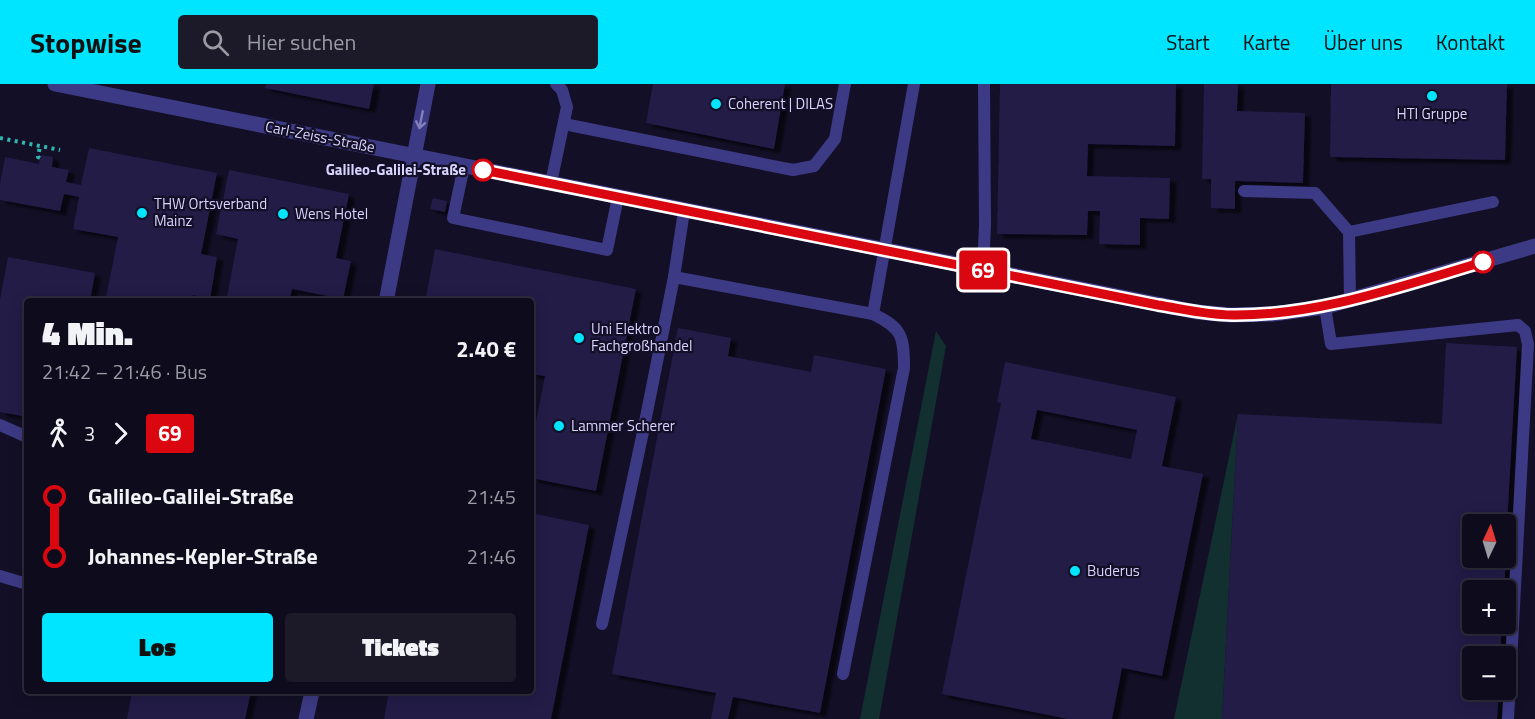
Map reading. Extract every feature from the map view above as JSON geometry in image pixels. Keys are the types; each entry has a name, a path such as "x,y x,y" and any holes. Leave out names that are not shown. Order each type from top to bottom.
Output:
{"street":[{"name":"Carl-Zeiss-Straße","path":"56,84 1197,312 1231,315 1273,314 1325,307 1535,246"},
{"path":"387,298 428,84"},
{"path":"295,719 311,697"},
{"path":"306,719 311,697"}],"lane":[{"path":"551,183 567,107 562,90 556,84"},
{"path":"564,124 793,170 814,166 835,139 844,84"},
{"path":"873,314 914,84"},
{"path":"983,270 984,84"},
{"path":"464,166 453,218 608,250 618,197"},
{"path":"1244,191 1315,193 1349,232 1350,300"},
{"path":"1349,232 1493,202"},
{"path":"602,624 674,277 684,211"},
{"path":"674,277 873,314 893,324 904,345 904,368 843,674"},
{"path":"1325,307 1331,344 1518,325 1525,331 1528,344 1508,719"},
{"path":"0,425 24,436"},
{"path":"0,576 24,583"}],"path":[{"path":"0,138 60,150"},
{"path":"40,146 38,157 40,158"}],"green space":[{"path":"936,331 946,346 879,719 860,719"},
{"path":"1238,414 1222,719 1174,719"}],"building":[{"path":"266,84 374,84 369,109 265,88"},
{"name":"Coherent | DILAS","path":"653,84 785,84 774,149 646,123"},
{"path":"1000,84 1176,84 1175,146 1088,144 1087,176 1170,178 1169,219 1140,218 1140,245 1099,244 1100,211 1088,211 1087,235 997,234"},
{"path":"1204,84 1238,84 1237,111 1305,113 1303,183 1235,181 1235,209 1211,208 1211,179 1202,179"},
{"path":"1331,84 1507,84 1505,160 1330,157"},
{"name":"THW Ortsverband Mainz","path":"89,148 217,173 201,254 217,257 210,298 193,295 193,298 106,298 118,237 73,229 79,197 64,194 60,211 0,200 0,184 5,157 39,164 41,155 53,157 52,167 69,170 66,182 81,185"},
{"path":"229,170 349,194 336,258 351,261 343,298 292,289 290,298 227,298 238,239 216,234"},
{"path":"433,198 447,201 445,212 430,209"},
{"name":"Uni Elektro Fachgroßhandel","path":"435,249 636,289 596,491 534,479 534,432 545,376 534,374 534,298 426,298"},
{"path":"8,257 95,273 91,298 24,298 24,416 0,412 0,299"},
{"path":"678,328 731,338 728,356 811,372 814,355 886,369 820,713 733,697 728,719 711,719 716,693 612,674"},
{"path":"1446,343 1517,347 1508,514 1462,514 1462,568 1505,568 1505,580 1462,580 1462,634 1501,634 1501,646 1462,646 1462,700 1498,700 1497,719 1222,719 1238,414 1442,424"},
{"name":"Buderus","path":"1005,362 1176,397 1162,466 1203,474 1162,676 1122,668 1112,719 1068,719 942,694 1001,403 997,402","holes":["1037,410 1137,430 1131,459 1031,439"]},
{"path":"534,514 589,525 551,719 384,719 389,694 534,694"},
{"path":"132,694 251,694 245,719 127,719"}],"bus line":[{"name":"69","path":"483,170 1197,312 1231,315 1273,314 1325,307 1483,262"}],"place":[{"name":"HTI Gruppe","path":"1432,96"},
{"name":"Coherent | DILAS","path":"716,104"},
{"name":"Galileo-Galilei-Straße","path":"483,170"},
{"name":"THW Ortsverband Mainz","path":"142,213"},
{"name":"Wens Hotel","path":"283,214"},
{"name":"Uni Elektro Fachgroßhandel","path":"579,338"},
{"name":"Lammer Scherer","path":"559,426"},
{"name":"Buderus","path":"1075,571"}]}
